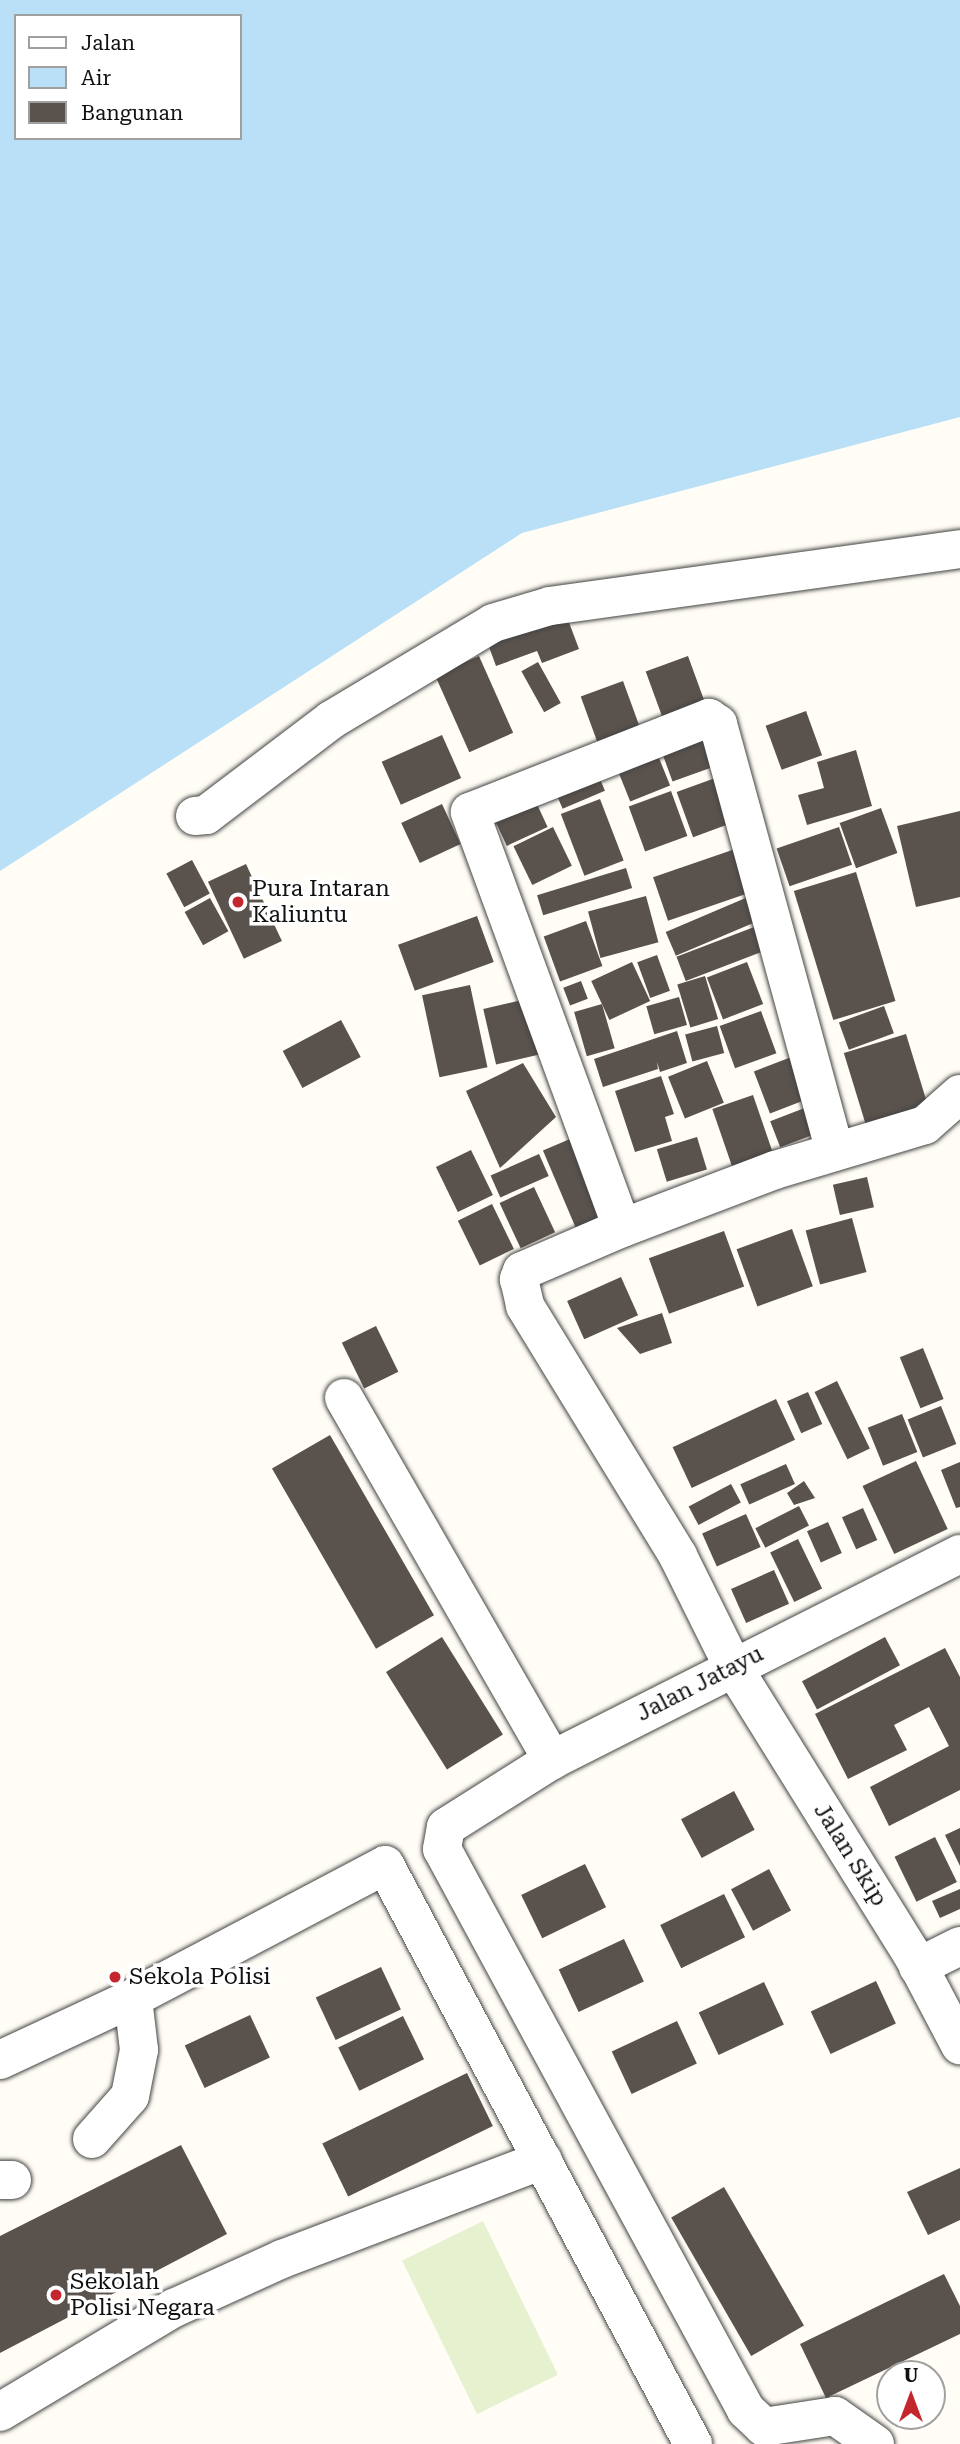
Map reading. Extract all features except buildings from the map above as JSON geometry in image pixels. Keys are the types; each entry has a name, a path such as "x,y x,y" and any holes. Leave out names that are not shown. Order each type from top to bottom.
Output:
{"street":[{"path":"195,816 206,815 331,720 493,623 550,606 960,549"},
{"path":"835,1151 718,724 709,718 470,812 622,1228 835,1151 935,1121 960,1094"},
{"name":"Jalan Skip","path":"622,1228 522,1271 520,1288 525,1306 678,1556 733,1667 918,1967 960,2045"},
{"path":"344,1398 552,1760"},
{"name":"Jalan Jatayu","path":"876,2444 835,2416 764,2427 746,2410 442,1849 446,1827 552,1760 960,1554"},
{"path":"0,2060 132,1998 385,1865 693,2444"},
{"path":"918,1967 960,1946"},
{"path":"92,2139 130,2096 139,2050 132,1998"},
{"path":"0,2412 174,2308 282,2259 543,2160"}],"green space":[{"path":"483,2221 558,2375 477,2414 402,2260"}],"water":[{"path":"0,0 960,0 960,417 522,533 0,871"}],"place":[{"name":"Pura Intaran Kaliuntu","path":"238,902"},
{"name":"Sekola Polisi","path":"115,1977"},
{"name":"Sekolah Polisi Negara","path":"56,2295"}]}
